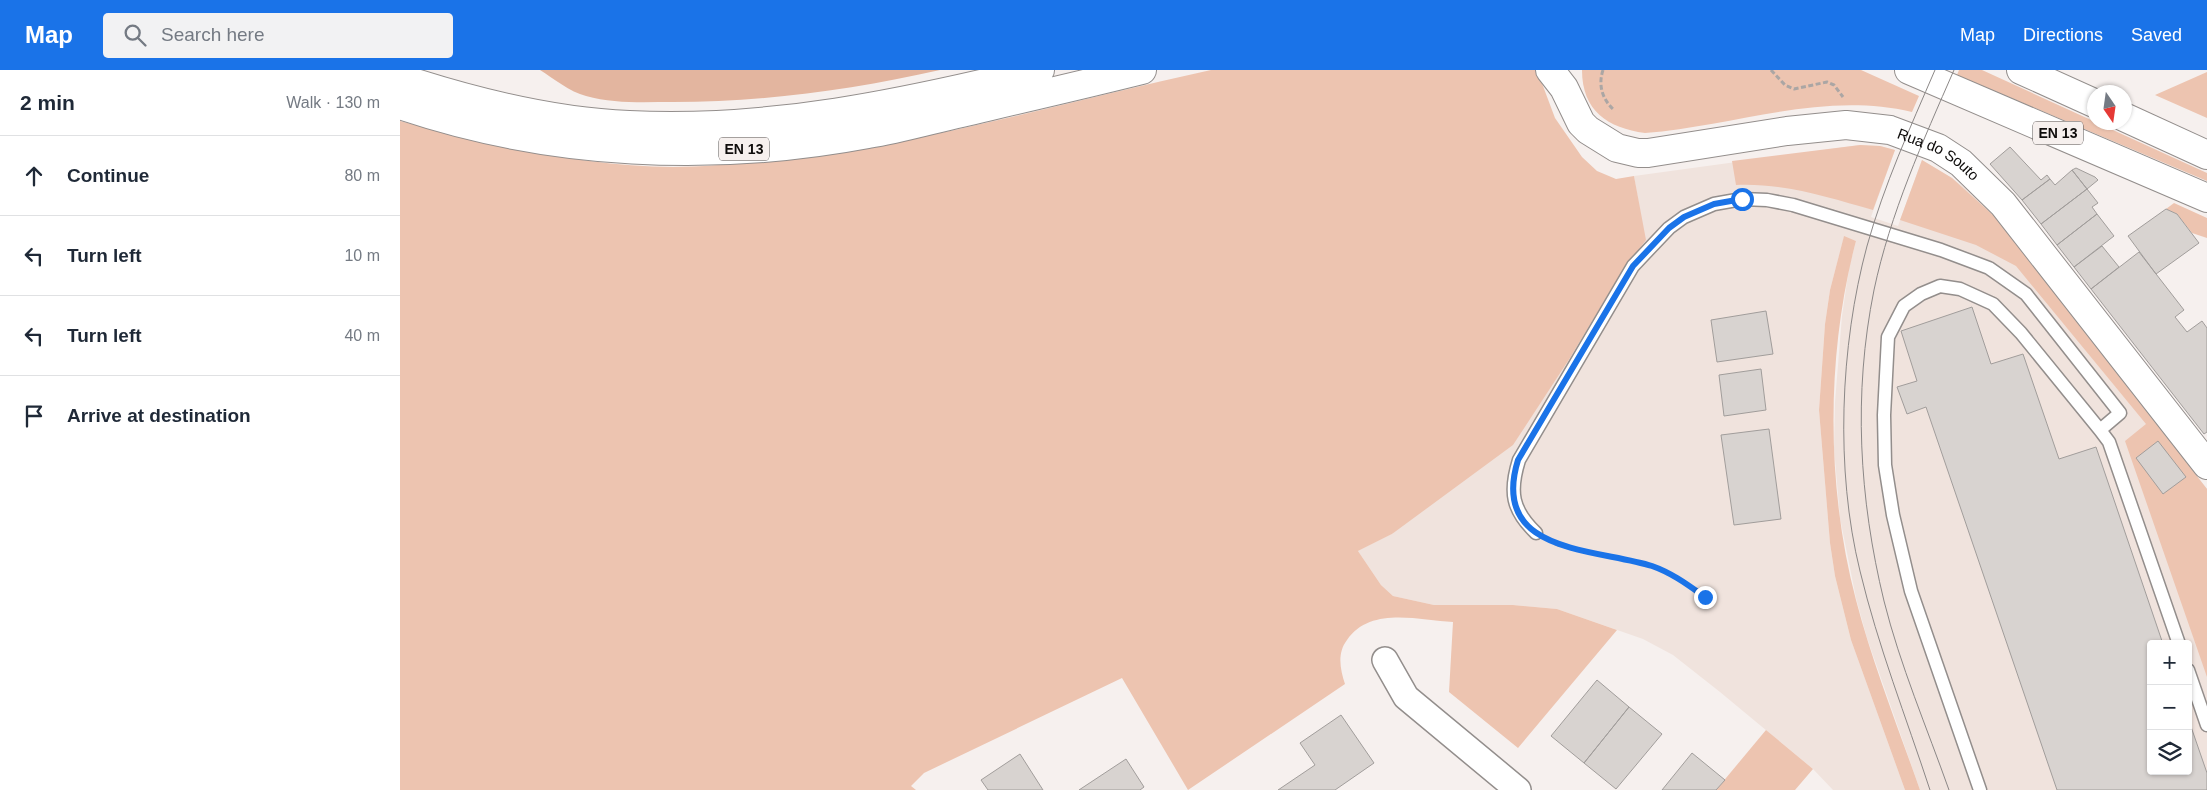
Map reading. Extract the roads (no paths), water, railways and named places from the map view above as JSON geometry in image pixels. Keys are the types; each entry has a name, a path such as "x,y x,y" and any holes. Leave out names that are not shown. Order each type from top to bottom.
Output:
{"main road":[{"name":"EN 13","path":"400,78 495,105 564,118 627,125 680,127 756,122 874,107 1040,70"},
{"name":"EN 13","path":"400,105 490,130 537,139 634,151 682,152 776,147 868,134 1142,70"},
{"name":"EN 13","path":"1909,70 2207,198"},
{"name":"EN 13","path":"2021,70 2087,100"},
{"name":"Rua do Souto","path":"1560,76 1571,106 1581,123 1588,130 1606,143 1638,153 1806,128 1861,125 1890,130 1938,148 1976,177 2002,204 2207,465"},
{"path":"2132,121 2207,155"}],"street":[{"path":"1385,660 1406,697 1518,790"}],"lane":[{"path":"1536,533 1518,511 1513,494 1513,478 1518,460 1633,266 1669,228 1684,217 1714,204 1742,199 1793,204 1942,250 1989,268 2026,294 2120,413 2100,430"},
{"path":"1980,790 1911,591 1893,516 1885,457 1884,414 1888,337 1904,306 1921,294 1940,286 1960,289 1993,304 2021,333 2109,442 2178,640"},
{"path":"2192,682 2207,725"}],"tram line":[{"path":"1930,790 1884,654 1860,571 1852,532 1847,492 1844,408 1846,366 1851,325 1867,246 1889,179 1935,70"},
{"path":"1949,790 1906,673 1884,601 1869,524 1864,485 1861,407 1867,329 1881,262 1908,178 1954,70"}]}
